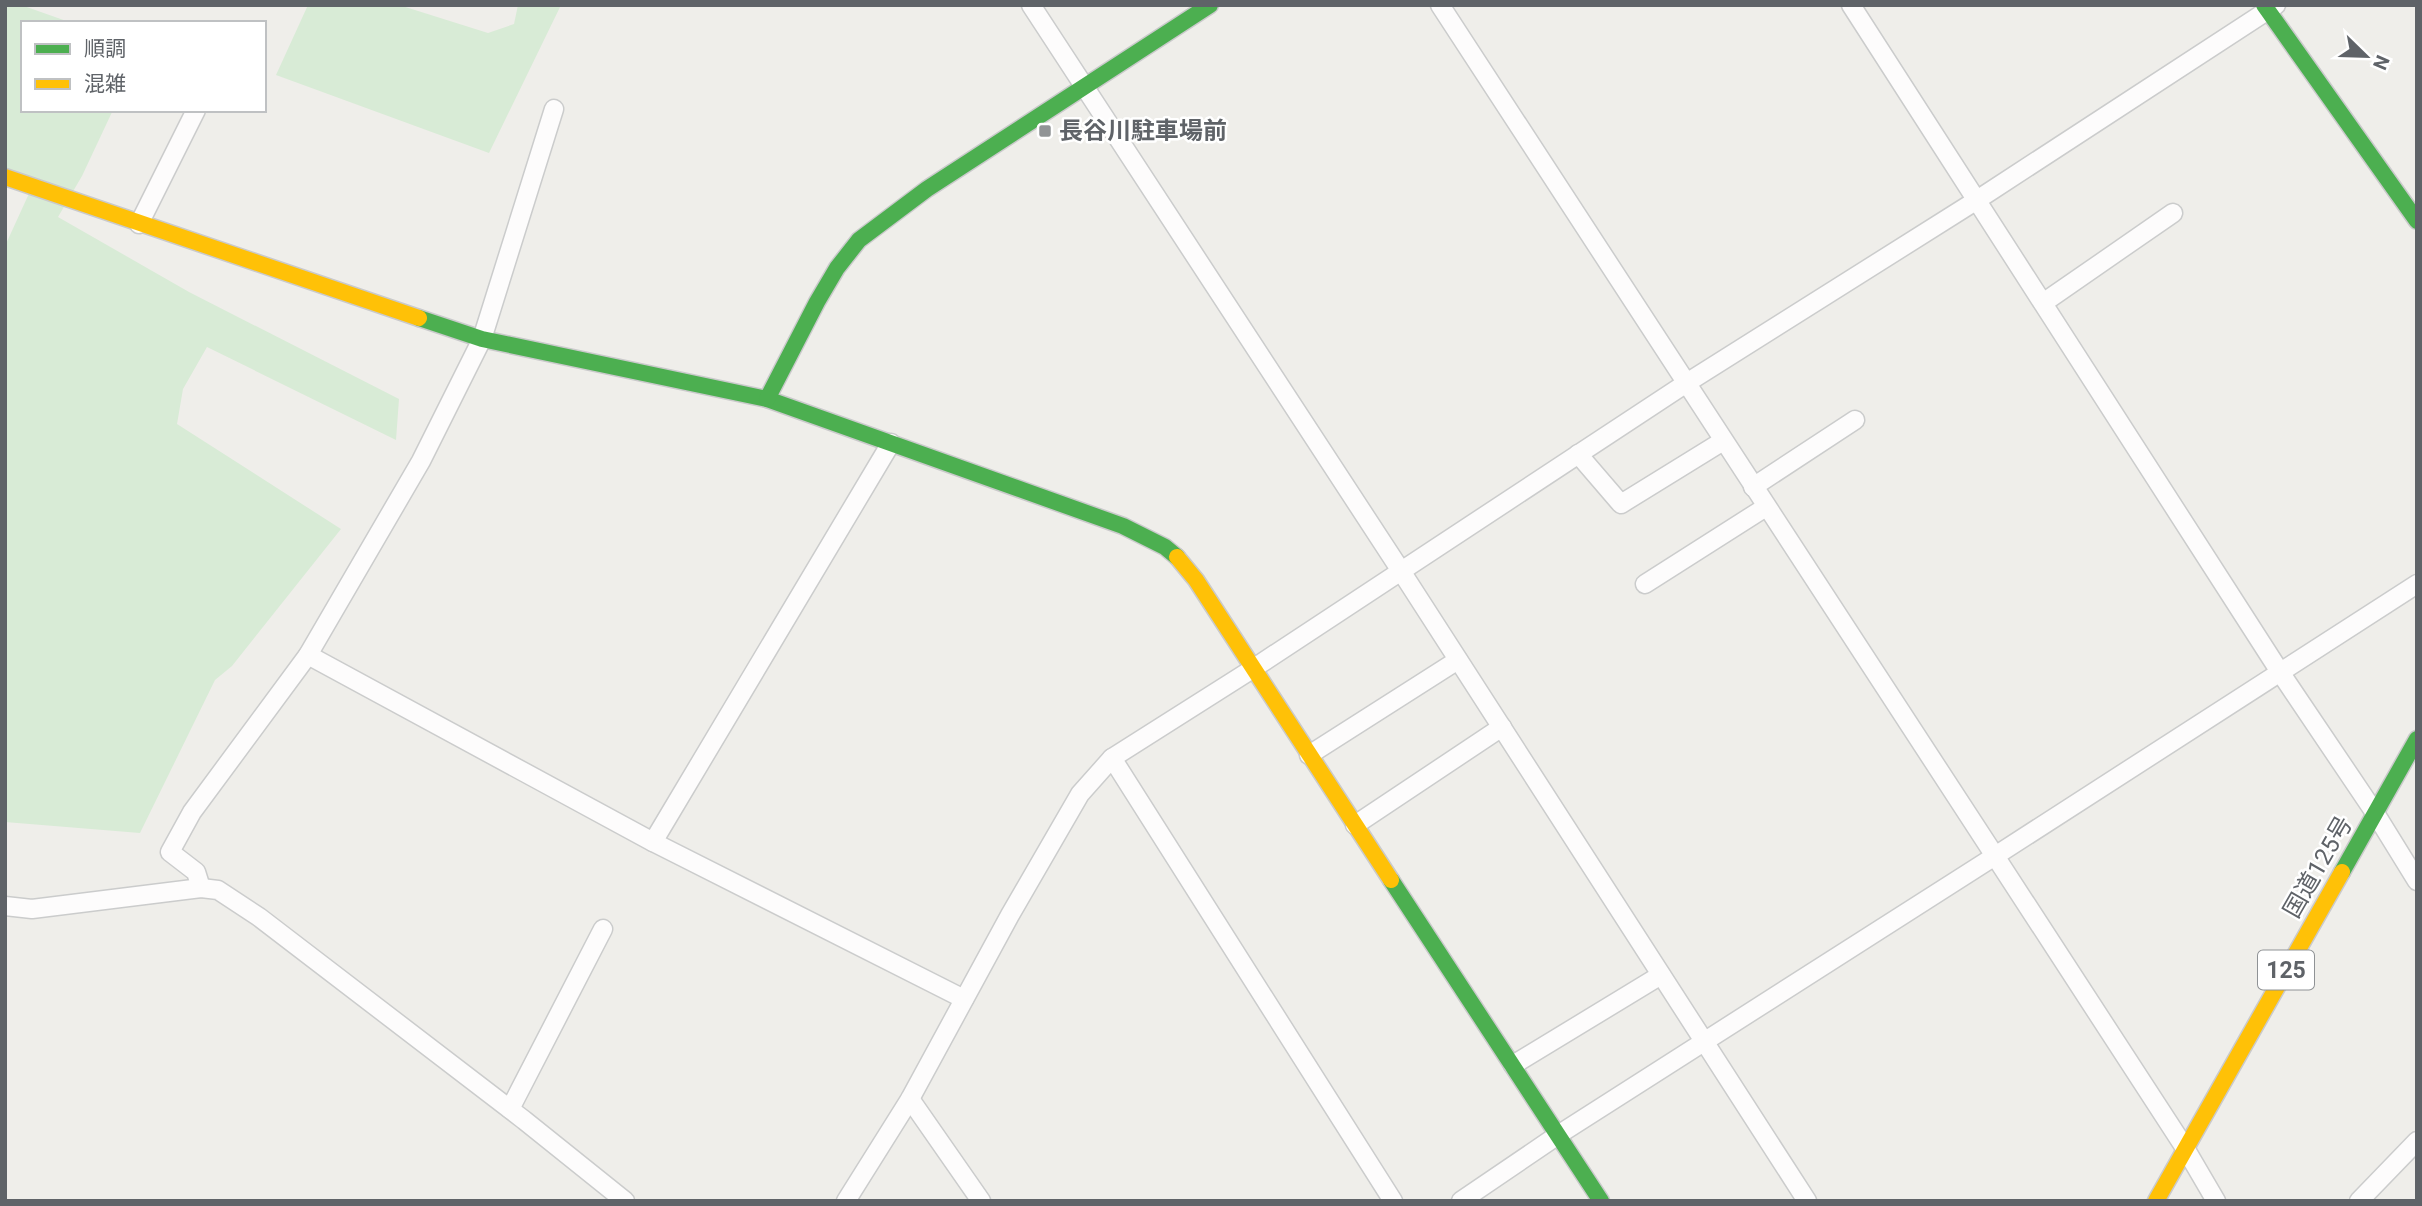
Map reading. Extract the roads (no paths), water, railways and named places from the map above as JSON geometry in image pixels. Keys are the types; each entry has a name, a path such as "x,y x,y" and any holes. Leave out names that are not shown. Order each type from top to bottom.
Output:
{"main road":[{"path":"767,399 817,302 837,268 859,240 927,189 1210,5"},
{"path":"2269,7 2417,221"},
{"path":"5,177 482,339 767,399 1110,521 1165,547 1196,580 1601,1201"},
{"name":"国道125号","path":"2156,1201 2417,739"}],"street":[{"path":"1440,5 2185,1148 2216,1201"},
{"path":"1851,5 2417,881"},
{"path":"846,1201 911,1099 964,999 1080,794 1112,758 1254,668 1685,384 1978,200 2269,7"},
{"path":"1039,8 1083,87 1401,571 1807,1201"},
{"path":"201,888 196,872 170,852 192,812 309,655 421,461 482,339 554,109"},
{"path":"138,223 195,112"},
{"path":"2043,303 2173,213"},
{"path":"1754,487 1855,421"},
{"path":"1578,454 1621,504 1723,440"},
{"path":"653,842 891,443"},
{"path":"1645,584 1766,507"},
{"path":"1461,1201 1558,1135 2417,583"},
{"path":"309,655 653,842 964,999"},
{"path":"1309,755 1458,660"},
{"path":"1355,825 1502,727"},
{"path":"1112,758 1393,1201"},
{"path":"5,906 32,909 201,888 218,890 260,917 625,1201"},
{"path":"510,1109 603,929"},
{"path":"1513,1065 1661,975"},
{"path":"911,1099 981,1201"},
{"path":"2359,1201 2417,1141"}],"place":[{"name":"長谷川駐車場前","path":"1045,131"}]}
